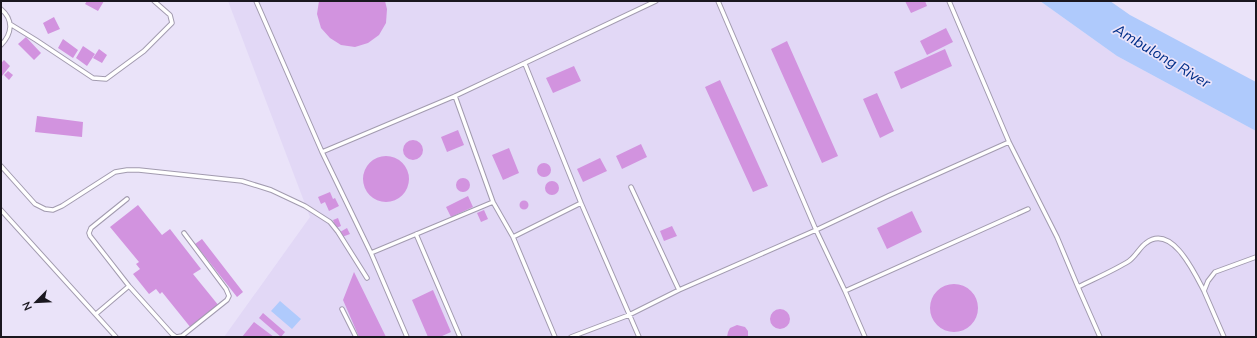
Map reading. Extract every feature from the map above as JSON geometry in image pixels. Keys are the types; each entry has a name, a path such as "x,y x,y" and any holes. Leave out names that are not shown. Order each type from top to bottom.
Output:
{"lane":[{"path":"10,24 93,78 106,79 144,51 172,22 170,15 154,1"},
{"path":"256,1 322,152 370,253 407,337"},
{"path":"322,152 455,96 656,1"},
{"path":"718,1 816,230 865,337"},
{"path":"949,1 1009,142 1057,237 1100,337"},
{"path":"1,9 8,18 10,24 10,32 7,39 1,45"},
{"path":"525,64 581,203 639,337"},
{"path":"455,96 493,202 513,237 554,337"},
{"path":"571,337 629,315 679,290 816,230 1009,142"},
{"path":"1,166 35,204 45,209 53,210 62,206 116,172 127,170 242,181 271,190 305,206 330,222 367,278"},
{"path":"631,187 679,290"},
{"path":"127,199 91,228 89,232 90,236 129,286 172,334 176,336 182,336 227,300 229,296 226,289 184,233"},
{"path":"370,253 493,202"},
{"path":"513,237 581,203"},
{"path":"845,291 1028,209"},
{"path":"1,210 116,337"},
{"path":"416,234 460,337"},
{"path":"1078,287 1130,260 1146,243 1154,238 1163,239 1176,246 1185,256 1204,291 1224,337"},
{"path":"1204,291 1208,281 1215,272 1256,257"},
{"path":"96,314 129,286"},
{"path":"342,309 356,337"}],"shaded area":[{"path":"228,1 1040,1 1117,56 1256,131 1256,337 224,337 310,217"}],"water":[{"name":"Ambulong River","path":"1040,1 1110,1 1130,15 1256,82 1256,131 1117,56"},
{"path":"280,301 301,319 292,329 271,311"}],"building":[{"path":"87,1 104,1 98,11 85,4"},
{"path":"319,1 385,1 387,9 386,23 379,35 368,43 355,47 341,45 330,38 321,28 317,14"},
{"path":"905,1 925,1 927,6 911,13"},
{"path":"54,17 60,29 48,34 43,23"},
{"path":"946,28 953,42 927,55 920,41"},
{"path":"26,37 41,53 34,60 18,44"},
{"path":"63,39 78,50 73,58 58,48"},
{"path":"787,41 838,156 822,163 771,49"},
{"path":"83,46 95,54 87,66 76,58"},
{"path":"99,49 107,55 102,63 93,58"},
{"path":"945,49 952,66 901,89 894,72"},
{"path":"4,60 10,66 2,76 1,63"},
{"path":"574,66 581,81 553,93 546,78"},
{"path":"8,71 13,75 9,80 4,75"},
{"path":"720,80 768,186 753,192 705,87"},
{"path":"877,93 894,131 880,138 863,99"},
{"path":"37,116 83,122 82,137 35,132"},
{"path":"458,130 464,145 447,152 441,137"},
{"path":"413,140 420,143 423,150 420,157 413,160 406,157 403,150 406,143"},
{"path":"641,144 647,157 622,169 616,156"},
{"path":"509,148 519,173 503,180 492,155"},
{"path":"386,156 399,160 405,166 409,179 405,192 399,198 386,202 373,198 367,192 363,179 367,166 373,160"},
{"path":"600,158 607,171 583,182 577,169"},
{"path":"544,163 549,165 551,170 549,175 544,177 539,175 537,170 539,165"},
{"path":"463,178 468,180 470,185 468,190 463,192 458,190 456,185 458,180"},
{"path":"552,181 557,183 559,188 557,193 552,195 547,193 545,188 547,183"},
{"path":"330,192 333,199 335,198 339,206 329,211 325,202 321,204 318,197"},
{"path":"468,196 473,207 451,217 446,207"},
{"path":"524,200 529,205 524,210 519,205"},
{"path":"138,205 162,235 170,229 201,269 193,274 219,306 191,328 162,292 160,294 156,289 149,294 133,274 140,269 136,264 139,262 110,227"},
{"path":"484,210 488,219 481,222 477,213"},
{"path":"912,211 922,232 887,249 877,228"},
{"path":"338,218 341,226 336,228 333,220"},
{"path":"672,226 677,236 664,241 660,231"},
{"path":"347,228 350,234 342,237 340,232"},
{"path":"202,239 243,292 237,297 195,244"},
{"path":"354,272 386,337 359,337 343,300"},
{"path":"949,284 959,284 971,291 978,303 978,313 971,325 959,332 949,332 941,328 934,321 930,313 930,303 934,295 941,288"},
{"path":"433,290 451,332 440,337 428,337 412,300"},
{"path":"776,309 784,309 790,315 790,323 784,329 776,329 770,323 770,315"},
{"path":"263,313 285,332 281,337 259,318"},
{"path":"254,322 274,337 242,337"},
{"path":"737,325 745,327 748,331 748,337 727,337 730,328"}]}
